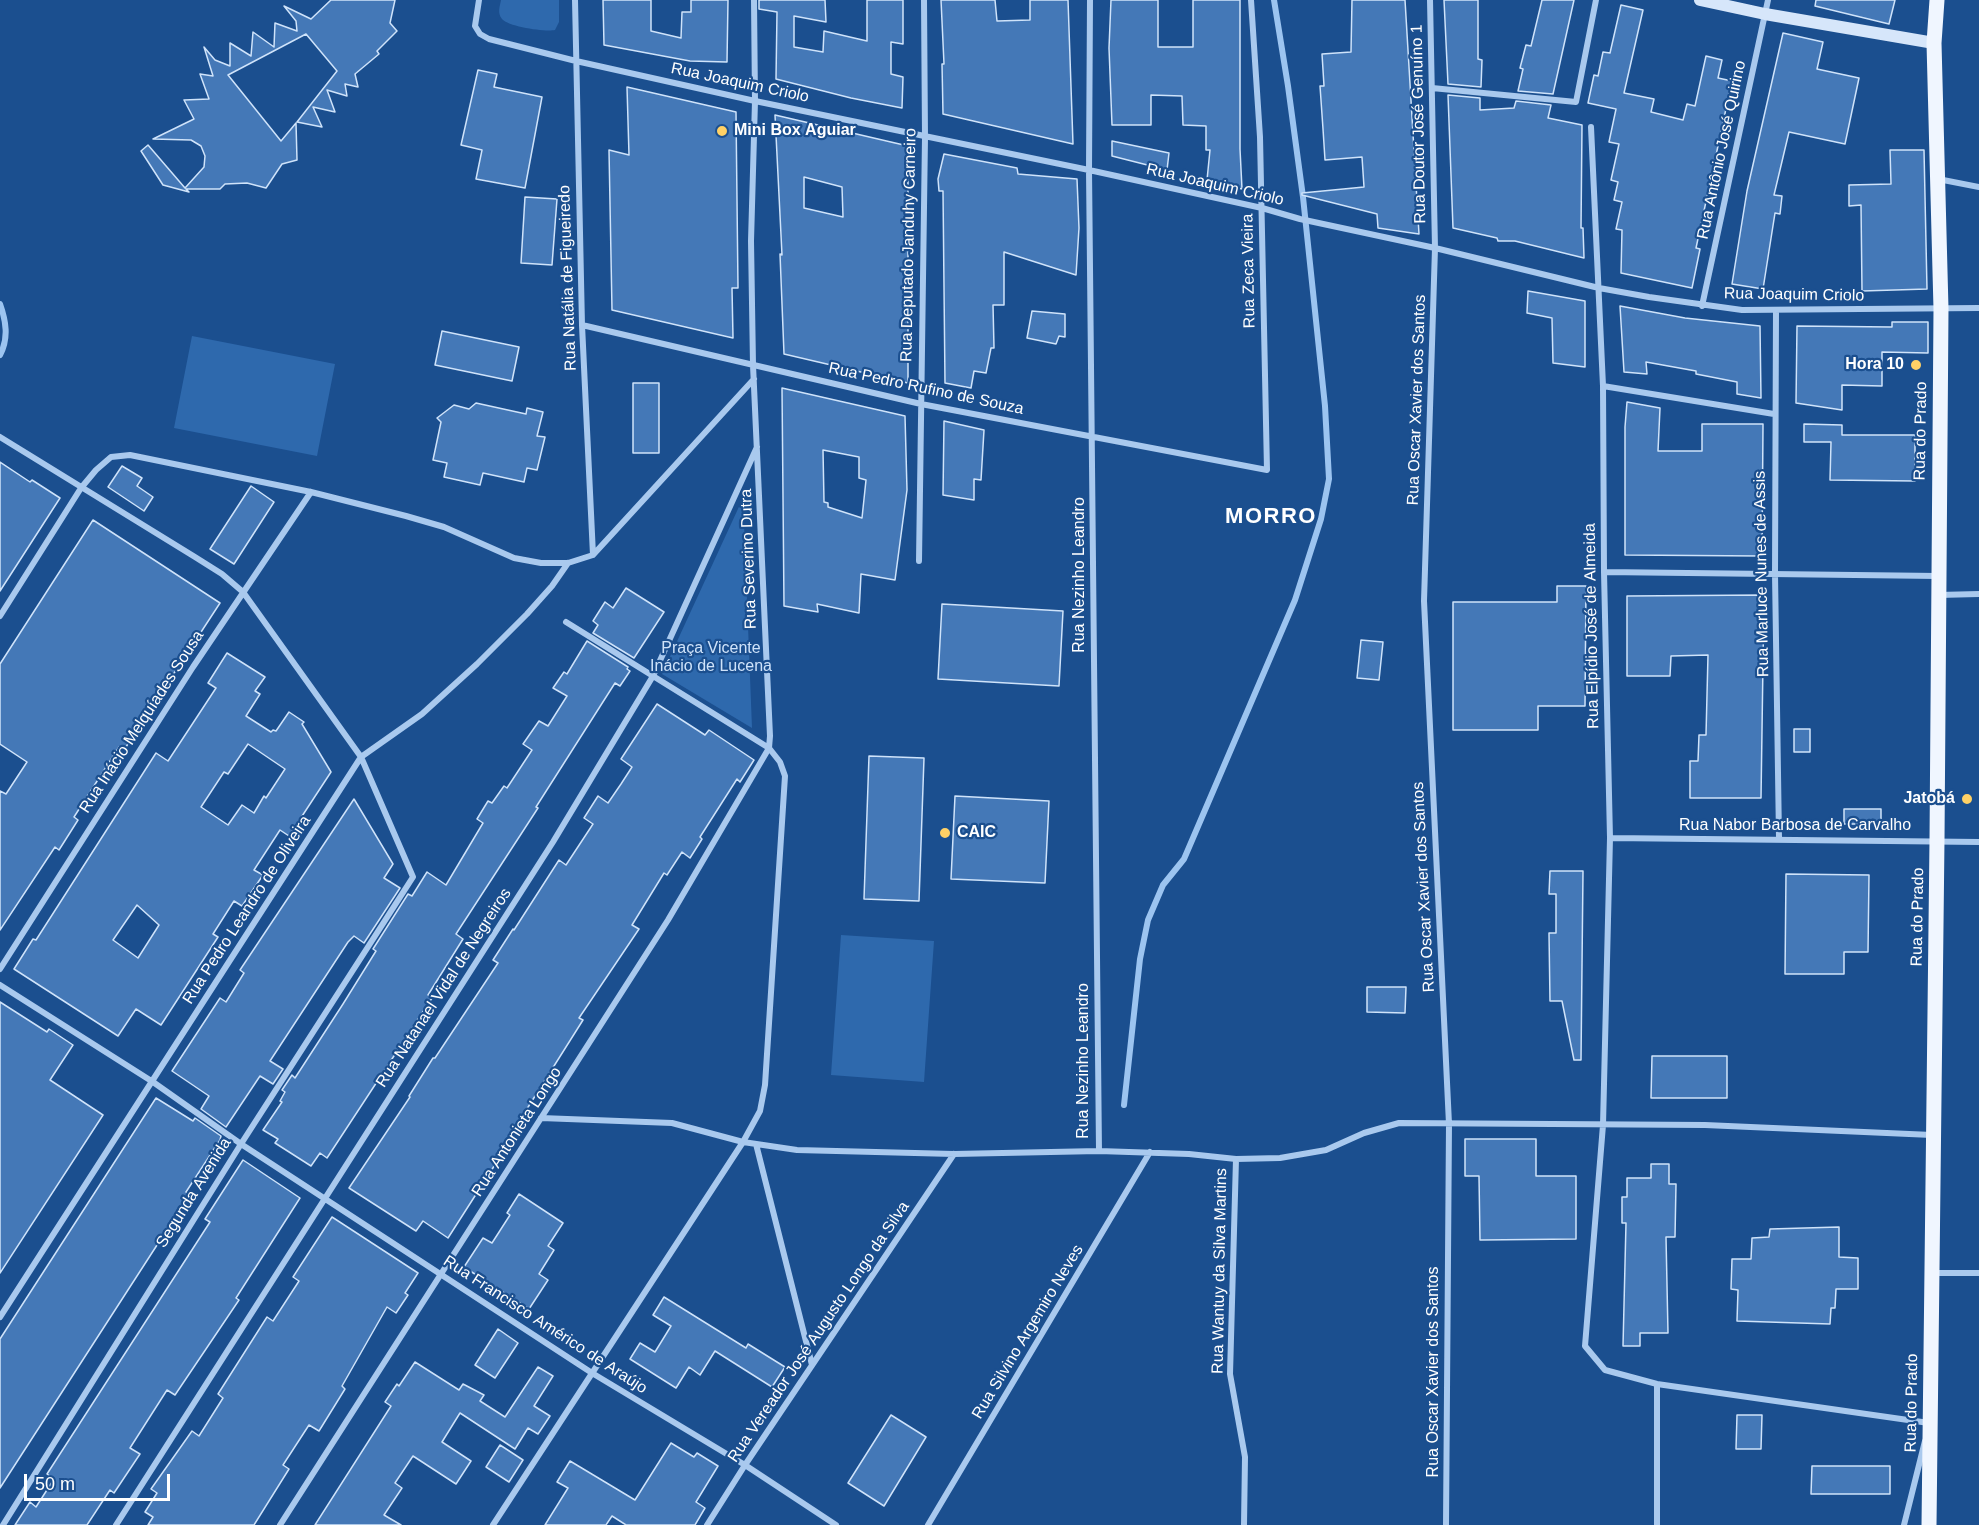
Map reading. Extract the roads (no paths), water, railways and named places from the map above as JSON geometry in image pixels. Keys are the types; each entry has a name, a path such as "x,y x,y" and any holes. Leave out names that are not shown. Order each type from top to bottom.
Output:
{"main road":[{"name":"Rua do Prado","path":"1929,1525 1941,309 1934,44 1937,0"}],"street":[{"name":"Rua Joaquim Criolo","path":"479,0 475,26 480,34 489,39 754,101 1262,208 1321,224 1435,248 1599,288 1702,306 1742,310 1979,308"},
{"name":"Rua Natália de Figueiredo","path":"575,0 582,325 593,555"},
{"name":"Rua Severino Dutra","path":"493,1525 743,1142 760,1111 765,1085 784,776 780,762 769,748 753,365 754,0"},
{"name":"Rua Deputado Janduhy Carneiro","path":"919,561 925,137 924,0"},
{"name":"Rua Nezinho Leandro","path":"1090,0 1089,170 1099,1151"},
{"name":"Rua Zeca Vieira","path":"1251,0 1260,137 1267,470"},
{"name":"Rua Doutor José Genuíno 1","path":"1430,0 1435,248"},
{"path":"1432,88 1576,102 1596,0"},
{"path":"1700,0 1934,44"},
{"name":"Rua Antônio José Quirino","path":"1702,306 1768,0"},
{"name":"Rua Elpídio José de Almeida","path":"1591,127 1603,386 1604,572 1610,838 1603,1125 1584,1346 1605,1370 1656,1384 1930,1423"},
{"path":"1937,179 1979,187"},
{"name":"Rua Oscar Xavier dos Santos","path":"1435,248 1425,601 1449,1124 1446,1525"},
{"name":"Rua Marluce Nunes de Assis","path":"1776,310 1774,414 1779,838"},
{"name":"Rua Pedro Rufino de Souza","path":"582,325 921,404 1267,470"},
{"path":"0,616 81,488 111,457 130,455 311,492 406,516 444,527 514,558 540,563 568,563 593,555 754,379"},
{"path":"1603,386 1774,414"},
{"path":"0,437 222,574 243,592 361,757"},
{"name":"Rua Natanael Vidal de Negreiros","path":"116,1525 553,842 653,676 758,446"},
{"name":"Rua Inácio Melquíades Sousa","path":"0,969 175,694 311,492"},
{"name":"Rua Pedro Leandro de Oliveira","path":"0,1317 361,757 422,714 477,664 527,614 552,586 568,563"},
{"path":"1604,572 1938,576"},
{"path":"1938,595 1979,594"},
{"path":"566,622 769,748"},
{"name":"Rua Antonieta Longo","path":"280,1525 668,920 769,748"},
{"name":"Segunda Avenida","path":"3,1525 241,1144 413,877 361,757"},
{"name":"Rua Nabor Barbosa de Carvalho","path":"1610,838 1779,838 1979,842"},
{"name":"Rua Francisco Américo de Araújo","path":"0,985 153,1082 241,1144 592,1373 745,1465 836,1525"},
{"path":"542,1118 672,1124 743,1142 797,1150 954,1154 1150,1152 1236,1159 1280,1158 1326,1150 1364,1133 1399,1123 1705,1125 1932,1135"},
{"path":"756,1144 812,1365"},
{"name":"Rua Silvino Argemiro Neves","path":"928,1525 1150,1152"},
{"name":"Rua Vereador José Augusto Longo da Silva","path":"707,1525 954,1154"},
{"name":"Rua Wantuy da Silva Martins","path":"1236,1159 1230,1374 1245,1456 1244,1525"},
{"path":"1931,1273 1979,1273"},
{"path":"1656,1384 1657,1525"},
{"path":"1904,1525 1930,1423"}],"waterway":[{"path":"1124,1105 1140,959 1148,920 1163,885 1184,859 1295,600 1321,519 1329,479 1325,406 1303,197 1274,0"},
{"path":"0,304 6,330 5,342 0,355"}],"place":[{"name":"Mini Box Aguiar","path":"722,131"},
{"name":"Hora 10","path":"1916,365"},
{"name":"Jatobá","path":"1967,799"},
{"name":"CAIC","path":"945,833"}],"district":[{"name":"MORRO","path":"1271,517"}],"park label":[{"name":"Praça Vicente Inácio de Lucena","path":"711,658"}]}
